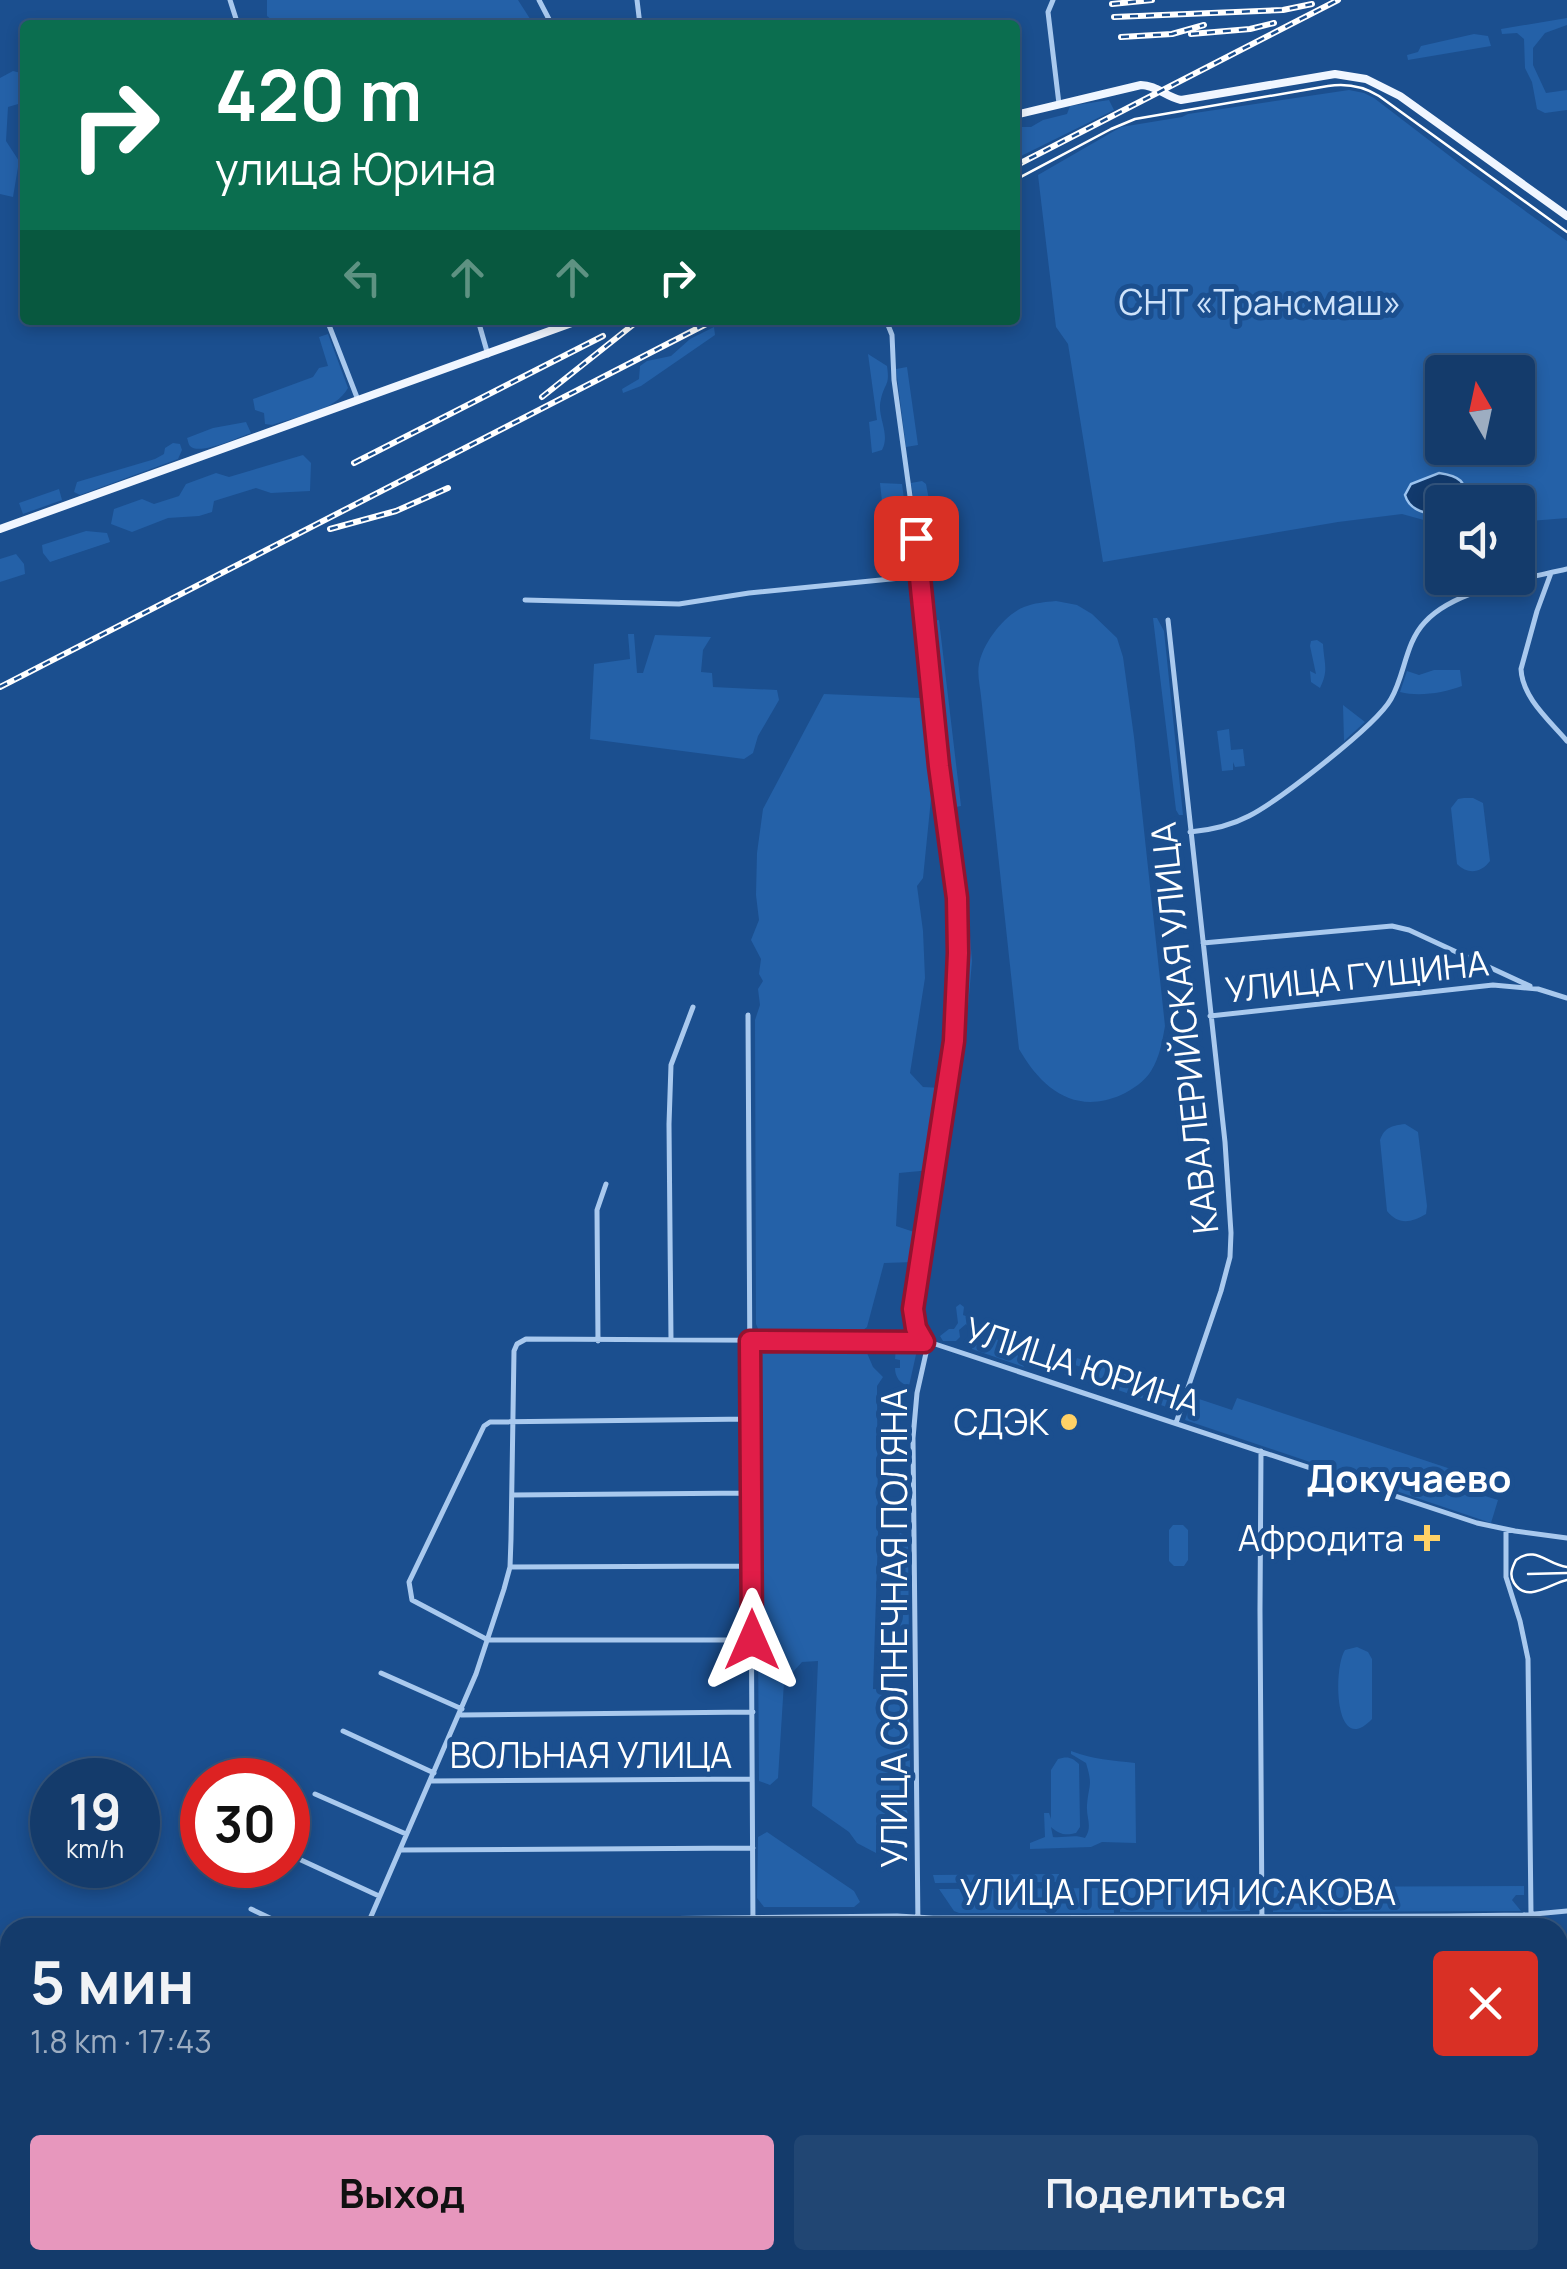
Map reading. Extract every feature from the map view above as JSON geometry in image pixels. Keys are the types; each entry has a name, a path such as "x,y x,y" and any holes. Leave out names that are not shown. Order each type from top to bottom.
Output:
{"main road":[{"path":"1020,114 1141,84 1181,100 1322,75 1356,75 1400,96 1567,216"},
{"path":"0,529 567,325"}],"street":[{"path":"1054,0 1048,12 1059,104"},
{"path":"329,325 358,400"},
{"path":"479,325 488,355"},
{"name":"УЛИЦА СОЛНЕЧНАЯ ПОЛЯНА","path":"888,325 921,576 939,766 957,898 958,940 954,1041 913,1309 926,1353 917,1390 913,1438 918,1918"},
{"path":"1190,832 1216,829 1271,804 1370,723 1390,701 1424,623 1441,608 1507,582 1567,569"},
{"path":"1551,573 1521,669 1524,687 1567,741"},
{"path":"525,600 679,604 921,576"},
{"name":"КАВАЛЕРИЙСКАЯ УЛИЦА","path":"1168,620 1232,1233 1230,1258 1176,1423"},
{"path":"1203,943 1392,926 1538,989"},
{"name":"УЛИЦА ГУЩИНА","path":"1210,1016 1493,984 1538,989 1567,998"},
{"path":"672,1340 668,1124 671,1064 693,1007"},
{"path":"748,1015 753,1918"},
{"path":"598,1341 596,1210 606,1184"},
{"name":"УЛИЦА ЮРИНА","path":"513,1422 514,1352 517,1344 526,1339 924,1342 1458,1517 1506,1530 1567,1538"},
{"path":"750,1420 490,1422 484,1426 409,1582 412,1600 488,1640 752,1640"},
{"path":"370,1918 461,1712 510,1567 513,1422"},
{"path":"1261,1451 1262,1916"},
{"path":"512,1494 752,1493"},
{"path":"1506,1530 1506,1577 1528,1659 1531,1914"},
{"path":"510,1567 752,1566"},
{"path":"381,1673 461,1712 753,1712"},
{"name":"ВОЛЬНАЯ УЛИЦА","path":"343,1731 434,1773"},
{"name":"ВОЛЬНАЯ УЛИЦА","path":"430,1781 752,1780"},
{"path":"315,1794 406,1834"},
{"path":"399,1850 753,1848"},
{"path":"310,1864 380,1896"},
{"path":"251,1909 270,1918"},
{"name":"УЛИЦА ГЕОРГИЯ ИСАКОВА","path":"753,1918 1567,1911"}],"green space":[{"path":"267,0 518,0 531,20 272,20 267,16"},
{"path":"1567,18 1567,25 1545,33 1533,48 1533,65 1546,93 1567,90 1567,110 1545,113 1537,109 1525,68 1524,39 1517,33 1502,34 1501,29"},
{"path":"1474,34 1488,36 1491,46 1408,60 1407,55 1418,52 1421,46"},
{"path":"13,71 20,73 20,103 8,107 6,141 19,161 13,197 0,194 0,78"},
{"name":"СНТ «Трансмаш»","path":"1349,90 1364,93 1567,241 1567,518 1535,521 1535,485 1425,485 1425,520 1402,514 1338,522 1103,562 1068,344 1056,327 1038,175 1121,127"},
{"path":"1109,100 1114,110 1020,157 1020,127 1067,114 1070,106"},
{"path":"714,327 715,335 641,386 623,393 622,389 639,379 640,366 671,356 690,339"},
{"path":"328,334 348,388 325,408 265,424 264,413 255,410 253,399 313,377 319,368 328,366 319,337"},
{"path":"868,354 887,366 888,372 880,405 884,444 882,450 872,453 869,422 877,420"},
{"path":"907,367 918,445 906,447 896,369"},
{"path":"246,422 251,433 210,447 195,448 187,438 213,428"},
{"path":"173,443 180,444 182,450 178,459 80,495 74,492 77,482 155,459"},
{"path":"303,455 311,463 310,491 271,493 256,488 214,501 212,512 199,516 168,518 132,532 111,524 114,509 142,499 154,504 179,496 186,484 216,473 229,477"},
{"path":"922,481 933,507 934,515 927,519 916,515 911,483"},
{"path":"880,483 902,484 909,537 897,543 886,539"},
{"path":"59,489 62,500 23,514 19,503"},
{"path":"86,531 107,533 110,542 50,562 43,553 42,545"},
{"path":"16,554 24,564 25,574 0,582 0,559"},
{"path":"1056,601 1077,605 1092,614 1117,638 1123,657 1165,1026 1157,1060 1145,1078 1121,1095 1089,1102 1075,1100 1049,1086 1019,1049 978,676 985,647 1002,623 1024,607"},
{"path":"1153,618 1157,618 1164,631 1183,815 1176,810"},
{"path":"939,620 961,806 951,808 929,621"},
{"path":"628,634 634,634 637,673 643,673 655,635 711,637 703,650 701,672 712,673 713,687 777,690 779,700 753,753 744,759 590,739 594,664 630,659"},
{"path":"1311,641 1323,644 1325,667 1320,688 1311,682 1310,671 1316,674 1310,646"},
{"path":"1434,670 1460,670 1462,686 1431,694 1400,692 1407,671 1419,675"},
{"path":"824,694 920,698 934,769 923,878 917,886 925,978 910,1073 923,1087 942,1088 941,1106 931,1170 899,1173 896,1226 917,1233 914,1262 884,1263 867,1327 858,1334 760,1333 756,1324 755,1020 760,1005 758,989 763,981 759,974 761,959 751,940 759,920 757,853 763,809"},
{"path":"1343,705 1365,722 1344,741"},
{"path":"1229,729 1231,750 1243,749 1245,766 1235,767 1233,762 1233,770 1222,771 1217,731"},
{"path":"1473,798 1483,803 1490,861 1474,871 1457,864 1451,808 1458,799"},
{"path":"969,923 972,961 968,1007 960,1006 964,961 961,924"},
{"path":"1405,1124 1418,1132 1427,1206 1426,1214 1405,1221 1387,1211 1380,1140 1389,1128"},
{"path":"956,1307 964,1307 963,1315 974,1319 973,1327 969,1329 966,1324 956,1341 943,1341 940,1336 958,1323"},
{"path":"978,1336 1007,1344 1024,1367 972,1349 971,1342"},
{"path":"765,1345 864,1346 873,1367 883,1377 877,1386 873,1689 909,1690 910,1769 906,1790 909,1797 904,1804 907,1825 877,1826 876,1853 857,1843 849,1832 812,1806 818,1661 802,1662 784,1682 778,1778 770,1785 759,1781 756,1354"},
{"path":"898,1345 917,1350 909,1386 896,1374 895,1368 900,1368 900,1360 895,1359"},
{"path":"1077,1358 1181,1392 1175,1410 1081,1377 1084,1368 1075,1365"},
{"path":"1193,1397 1232,1410 1237,1398 1490,1482 1485,1496 1498,1500 1491,1523 1185,1420"},
{"path":"1173,1525 1183,1525 1188,1530 1188,1560 1184,1566 1174,1566 1169,1561 1169,1530"},
{"path":"900,1533 908,1546 909,1644 904,1647 897,1564"},
{"path":"1357,1647 1372,1659 1372,1719 1359,1728 1350,1728 1340,1706 1339,1674 1345,1650"},
{"path":"1071,1751 1135,1763 1136,1843 1030,1849 1030,1843 1045,1837 1044,1813 1049,1813 1051,1819 1051,1770 1061,1758 1079,1764 1080,1827 1069,1834 1051,1827 1053,1837 1085,1838 1087,1834 1089,1776 1086,1763"},
{"path":"767,1832 854,1891 860,1902 854,1907 764,1907 757,1898 758,1837"},
{"path":"1059,1874 1059,1882 935,1883 933,1875"},
{"path":"1524,1886 1524,1895 1516,1895 1512,1900 1521,1911 1273,1912 1274,1887"},
{"path":"1201,1887 1201,1912 1120,1912 1120,1888"},
{"path":"1249,1887 1250,1911 1207,1912 1206,1888"},
{"path":"1113,1888 1114,1913 959,1913 939,1889"}],"shaded area":[{"path":"1439,473 1457,478 1463,485 1425,485 1425,513 1407,501 1405,495 1411,484"}],"tram line":[{"path":"1020,177 1135,119 1348,85 1379,96 1567,232"},
{"path":"1567,1567 1530,1554 1516,1560 1511,1574 1514,1583 1526,1592 1567,1580"},
{"path":"1528,1574 1567,1573"}],"railway":[{"path":"1112,4 1152,0"},
{"path":"1020,163 1338,0"},
{"path":"1114,17 1283,10 1312,4"},
{"path":"1191,34 1274,23"},
{"path":"1121,37 1172,34 1204,25"},
{"path":"542,397 633,325"},
{"path":"0,687 704,325"},
{"path":"354,463 603,336"},
{"path":"330,529 396,511 448,488"}],"place":[{"name":"СДЭК","path":"1069,1422"},
{"name":"Афродита","path":"1427,1538"}],"district":[{"name":"Докучаево","path":"1409,1477"}],"route":[{"path":"752,1640 750,1341 924,1342 916,1328 913,1309 954,1041 958,953 957,898 916,538"}]}
